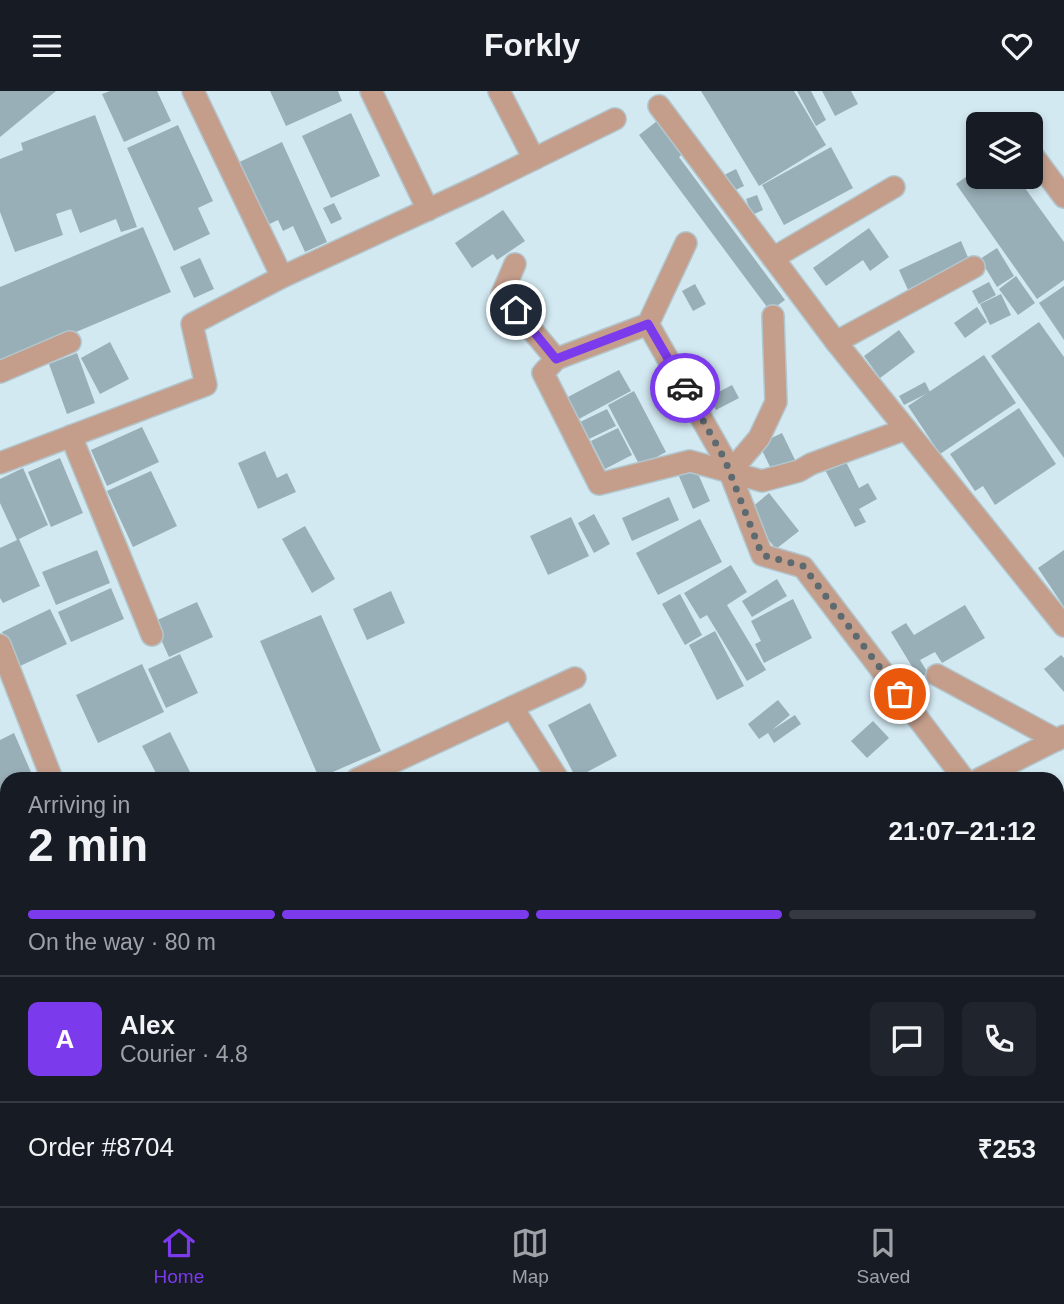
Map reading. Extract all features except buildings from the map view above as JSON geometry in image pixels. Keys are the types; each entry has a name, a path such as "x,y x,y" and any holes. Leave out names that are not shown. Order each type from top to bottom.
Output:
{"street":[{"path":"193,91 282,277"},
{"path":"371,91 428,210"},
{"path":"499,91 534,159"},
{"path":"659,106 836,342 1064,626"},
{"path":"0,463 206,385 192,324 282,277 615,119"},
{"path":"1043,169 1064,197"},
{"path":"773,258 894,187"},
{"path":"686,243 648,324 556,359 543,373 599,484 691,461 762,481 799,471 811,464 906,429"},
{"path":"515,264 502,294 556,359"},
{"path":"836,342 974,267"},
{"path":"730,472 759,438 776,402 773,316"},
{"path":"648,324 730,472 762,555 803,566 959,772"},
{"path":"0,372 70,342"},
{"path":"71,436 152,635"},
{"path":"0,645 49,772"},
{"path":"937,675 1060,738"},
{"path":"372,772 575,678"},
{"path":"512,707 554,772"},
{"path":"993,772 1060,738"}],"way so far":[{"path":"685,388 725,460 762,555 803,566 900,694"}],"route":[{"path":"516,310 556,359 648,324 685,388"}]}
